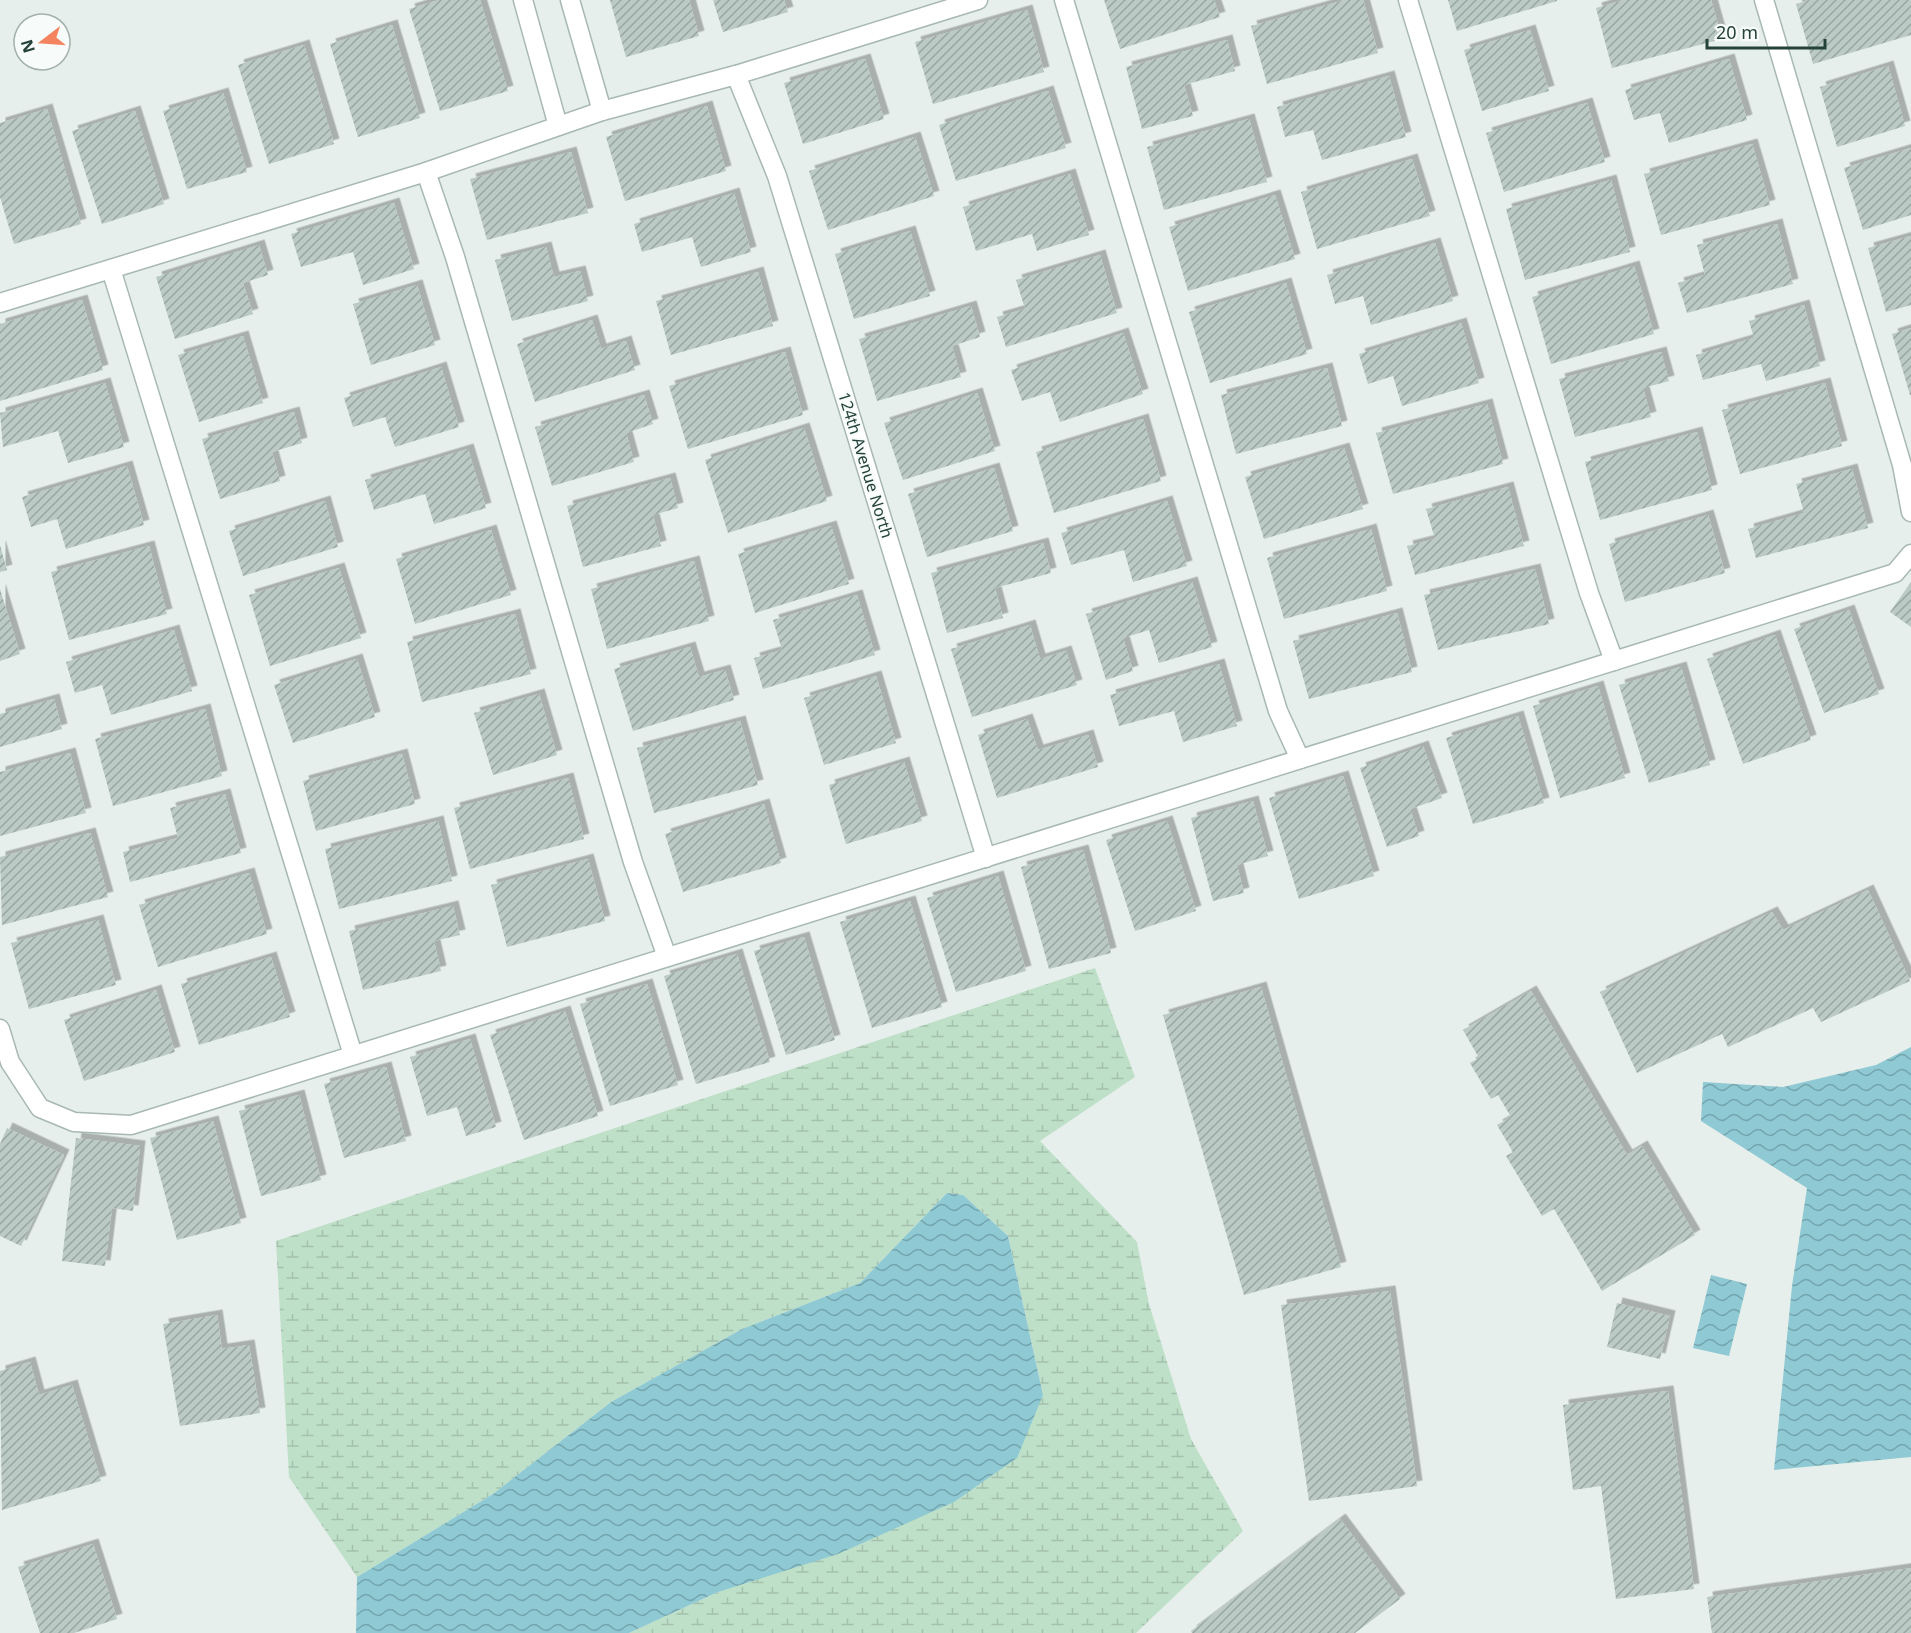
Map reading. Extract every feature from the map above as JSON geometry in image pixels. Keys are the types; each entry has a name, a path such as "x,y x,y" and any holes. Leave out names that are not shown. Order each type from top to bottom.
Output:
{"street":[{"path":"523,0 558,126"},
{"path":"570,0 602,111"},
{"path":"0,303 426,171 602,111 736,75 978,0"},
{"path":"1064,0 1278,711 1300,759"},
{"path":"1408,0 1586,582 1614,661"},
{"path":"1764,0 1902,465 1911,512"},
{"name":"124th Avenue North","path":"736,75 777,176 986,858"},
{"path":"426,171 455,257 633,862 667,957"},
{"path":"111,269 353,1056"},
{"path":"0,1029 10,1062 40,1108 74,1122 131,1125 1895,573 1911,554"}],"green space":[{"path":"1095,968 1135,1077 1040,1141 1137,1242 1149,1304 1191,1439 1243,1531 1136,1633 629,1633 718,1592 1043,1395 1008,1236 963,1195 947,1193 860,1283 742,1329 611,1402 493,1494 357,1577 289,1477 276,1241"}],"water":[{"path":"1911,1047 1911,1457 1774,1470 1792,1286 1807,1188 1701,1121 1703,1082 1783,1087 1876,1065"},
{"path":"947,1193 963,1195 1008,1236 1043,1395 1017,1458 954,1502 838,1554 718,1592 629,1633 356,1633 357,1577 493,1494 611,1402 742,1329 860,1283"},
{"path":"1711,1275 1747,1284 1729,1356 1693,1348"}],"building":[{"path":"439,0 480,0 508,91 440,111 409,9"},
{"path":"610,0 689,0 699,36 626,57"},
{"path":"713,0 784,0 788,12 723,32"},
{"path":"1104,0 1214,0 1220,17 1120,49"},
{"path":"1345,0 1363,0 1378,53 1267,84 1251,26"},
{"path":"1448,0 1557,0 1557,1 1457,31"},
{"path":"1624,0 1711,0 1722,39 1612,68 1596,8"},
{"path":"1809,0 1911,0 1911,35 1813,64 1796,4"},
{"path":"1027,10 1044,72 933,104 915,42"},
{"path":"392,25 420,118 358,137 330,44"},
{"path":"1530,30 1549,91 1482,111 1464,50"},
{"path":"1227,40 1235,71 1184,85 1193,116 1142,129 1126,67"},
{"path":"304,45 334,144 269,164 238,65"},
{"path":"865,59 884,119 803,144 784,83"},
{"path":"1729,59 1747,120 1669,143 1660,113 1634,120 1625,90"},
{"path":"1888,66 1905,126 1837,147 1820,87"},
{"path":"1389,76 1406,137 1322,160 1313,130 1285,137 1277,107"},
{"path":"1048,91 1066,148 956,181 939,125"},
{"path":"223,93 247,172 187,189 163,111"},
{"path":"1587,103 1605,162 1504,192 1486,133"},
{"path":"707,106 726,171 625,201 606,137"},
{"path":"47,109 81,224 14,244 0,197 0,123"},
{"path":"135,111 164,204 102,224 72,131"},
{"path":"1249,119 1267,182 1164,210 1147,147"},
{"path":"915,137 934,196 828,230 809,171"},
{"path":"1752,144 1770,205 1661,235 1644,174"},
{"path":"1911,148 1911,215 1863,230 1844,168"},
{"path":"571,152 588,213 487,240 470,179"},
{"path":"1412,159 1430,216 1317,249 1301,192"},
{"path":"1070,174 1089,235 1037,251 1032,234 976,251 963,207"},
{"path":"1611,180 1630,252 1525,280 1506,209"},
{"path":"734,193 751,252 701,267 692,237 642,252 634,224"},
{"path":"1275,195 1295,259 1188,291 1169,227"},
{"path":"394,203 414,269 363,285 353,252 301,267 291,234"},
{"path":"1777,224 1793,284 1687,313 1678,283 1705,275 1697,245"},
{"path":"910,231 930,296 854,319 835,254"},
{"path":"1911,236 1911,305 1886,312 1868,248"},
{"path":"1435,243 1453,301 1371,325 1363,296 1335,304 1327,275"},
{"path":"259,245 268,275 243,283 253,314 175,339 156,277"},
{"path":"546,247 554,277 580,271 588,301 512,321 495,260"},
{"path":"1100,255 1117,313 1006,347 997,317 1025,309 1016,280"},
{"path":"1634,266 1654,334 1551,364 1532,297"},
{"path":"758,272 773,326 671,355 656,301"},
{"path":"1286,283 1307,354 1210,383 1189,312"},
{"path":"417,285 435,345 371,365 353,304"},
{"path":"82,300 103,370 0,401 0,324"},
{"path":"1804,305 1820,366 1766,381 1761,364 1703,380 1696,355 1754,338 1749,321"},
{"path":"971,306 980,337 952,346 961,377 877,401 859,339"},
{"path":"592,320 601,349 626,341 635,370 535,402 517,344"},
{"path":"1461,323 1479,383 1402,406 1393,376 1368,384 1359,354"},
{"path":"1911,328 1911,395 1910,395 1892,334"},
{"path":"1123,333 1143,394 1060,422 1050,392 1022,401 1011,370"},
{"path":"243,336 263,403 199,422 178,355"},
{"path":"785,352 803,415 688,449 669,386"},
{"path":"1661,352 1669,381 1643,388 1651,417 1575,437 1559,379"},
{"path":"441,367 459,427 395,447 385,417 353,427 344,398"},
{"path":"1327,368 1342,426 1236,454 1221,395"},
{"path":"105,383 124,447 68,463 58,431 3,447 0,413"},
{"path":"1825,383 1842,446 1740,474 1722,410"},
{"path":"977,393 995,451 903,480 884,423"},
{"path":"644,395 653,424 626,433 634,462 552,486 535,427"},
{"path":"1487,404 1503,464 1393,494 1376,433"},
{"path":"294,412 302,443 272,452 280,481 220,499 202,439"},
{"path":"1143,419 1161,481 1054,513 1036,452"},
{"path":"804,428 827,501 728,533 705,460"},
{"path":"1697,432 1712,490 1600,520 1585,462"},
{"path":"1344,448 1363,509 1264,539 1245,477"},
{"path":"468,449 486,508 434,524 425,494 374,510 365,480"},
{"path":"127,466 144,525 66,549 57,519 31,527 22,497"},
{"path":"994,468 1013,531 927,557 908,494"},
{"path":"1852,469 1868,528 1756,558 1748,529 1804,513 1796,484"},
{"path":"670,478 678,508 653,515 661,546 583,567 567,506"},
{"path":"1508,487 1524,546 1415,575 1407,546 1435,539 1426,509"},
{"path":"325,501 338,547 243,576 229,531"},
{"path":"1167,501 1187,566 1133,582 1124,550 1071,565 1061,533"},
{"path":"1708,515 1725,573 1625,602 1609,544"},
{"path":"831,526 849,584 755,613 738,554"},
{"path":"1371,529 1387,591 1284,619 1267,558"},
{"path":"491,530 511,595 415,624 396,559"},
{"path":"1043,543 1051,573 995,588 1003,618 947,633 931,573"},
{"path":"0,545 7,570 0,572"},
{"path":"149,546 167,614 69,640 51,572"},
{"path":"694,561 709,621 607,649 591,589"},
{"path":"339,568 361,638 270,666 249,595"},
{"path":"1535,569 1549,624 1438,650 1424,595"},
{"path":"1192,582 1212,647 1159,663 1149,630 1123,638 1133,671 1106,680 1086,614"},
{"path":"1911,582 1911,627 1890,612"},
{"path":"0,589 20,654 0,661"},
{"path":"857,595 875,655 763,689 754,658 782,650 773,620"},
{"path":"1849,610 1879,694 1824,713 1794,629"},
{"path":"1397,613 1412,672 1309,699 1293,641"},
{"path":"515,614 531,674 422,702 407,642"},
{"path":"1030,625 1040,659 1066,651 1077,685 972,717 951,649"},
{"path":"174,630 192,691 111,715 102,685 75,693 66,662"},
{"path":"1775,635 1811,740 1743,764 1707,659"},
{"path":"690,647 699,677 725,670 734,700 633,731 614,669"},
{"path":"357,659 375,717 293,743 274,685"},
{"path":"1219,664 1237,726 1183,742 1174,711 1119,726 1110,695"},
{"path":"1681,667 1710,765 1649,783 1619,685"},
{"path":"876,676 896,743 824,765 804,698"},
{"path":"1598,686 1625,778 1560,798 1533,706"},
{"path":"539,694 557,755 493,775 474,713"},
{"path":"54,699 62,729 0,747 0,714"},
{"path":"205,709 222,776 113,806 95,739"},
{"path":"1518,716 1544,803 1473,824 1446,738"},
{"path":"1027,719 1038,750 1088,735 1098,767 997,798 978,735"},
{"path":"740,721 758,785 654,813 637,748"},
{"path":"1423,746 1442,798 1410,809 1419,836 1387,847 1360,768"},
{"path":"70,753 86,813 0,836 0,772"},
{"path":"402,754 415,804 316,831 303,781"},
{"path":"904,762 922,821 846,844 829,785"},
{"path":"1343,776 1374,876 1299,899 1269,798"},
{"path":"568,778 584,839 470,869 454,808"},
{"path":"225,794 241,853 130,882 123,852 178,838 170,808"},
{"path":"1253,801 1268,856 1237,865 1244,893 1213,901 1191,818"},
{"path":"764,804 781,863 683,892 665,834"},
{"path":"438,821 452,881 339,909 325,849"},
{"path":"1167,821 1196,911 1135,931 1106,840"},
{"path":"90,833 108,897 2,925 0,857"},
{"path":"1083,850 1111,953 1049,969 1021,867"},
{"path":"588,859 605,921 507,947 491,885"},
{"path":"249,873 267,934 158,967 139,905"},
{"path":"998,876 1026,971 956,992 927,898"},
{"path":"1868,890 1910,981 1821,1022 1813,1008 1728,1047 1722,1034 1637,1073 1600,992 1772,912 1783,930"},
{"path":"910,901 942,1007 872,1028 840,922"},
{"path":"453,906 460,935 434,941 441,971 363,990 349,931"},
{"path":"98,920 116,985 29,1009 11,943"},
{"path":"804,937 835,1040 786,1055 754,951"},
{"path":"737,954 770,1062 696,1084 664,976"},
{"path":"271,957 290,1017 199,1045 181,984"},
{"path":"647,984 678,1085 610,1106 580,1004"},
{"path":"1261,987 1341,1267 1244,1295 1163,1015"},
{"path":"156,990 175,1052 84,1081 64,1020"},
{"path":"1531,991 1627,1155 1642,1146 1695,1235 1602,1291 1554,1209 1542,1216 1506,1156 1513,1152 1497,1125 1511,1117 1498,1095 1491,1099 1470,1063 1479,1058 1463,1030"},
{"path":"565,1011 598,1116 524,1140 490,1035"},
{"path":"470,1039 496,1127 466,1136 457,1107 427,1116 410,1057"},
{"path":"386,1067 406,1141 344,1158 324,1084"},
{"path":"299,1095 321,1180 261,1196 239,1111"},
{"path":"213,1121 241,1223 177,1240 150,1138"},
{"path":"7,1128 64,1155 21,1246 0,1236 0,1144"},
{"path":"76,1138 140,1146 133,1211 112,1208 105,1266 62,1261"},
{"path":"1390,1291 1417,1486 1309,1501 1281,1305"},
{"path":"1617,1303 1670,1316 1660,1359 1607,1347"},
{"path":"217,1315 222,1349 249,1345 260,1413 180,1426 163,1324"},
{"path":"30,1362 39,1395 72,1385 101,1481 2,1510 0,1371"},
{"path":"1668,1391 1694,1589 1616,1599 1601,1486 1573,1490 1563,1405"},
{"path":"1340,1519 1400,1599 1355,1633 1192,1633 1191,1631"},
{"path":"93,1544 117,1619 74,1633 40,1633 18,1567"},
{"path":"1911,1568 1911,1633 1712,1633 1707,1597"}]}
